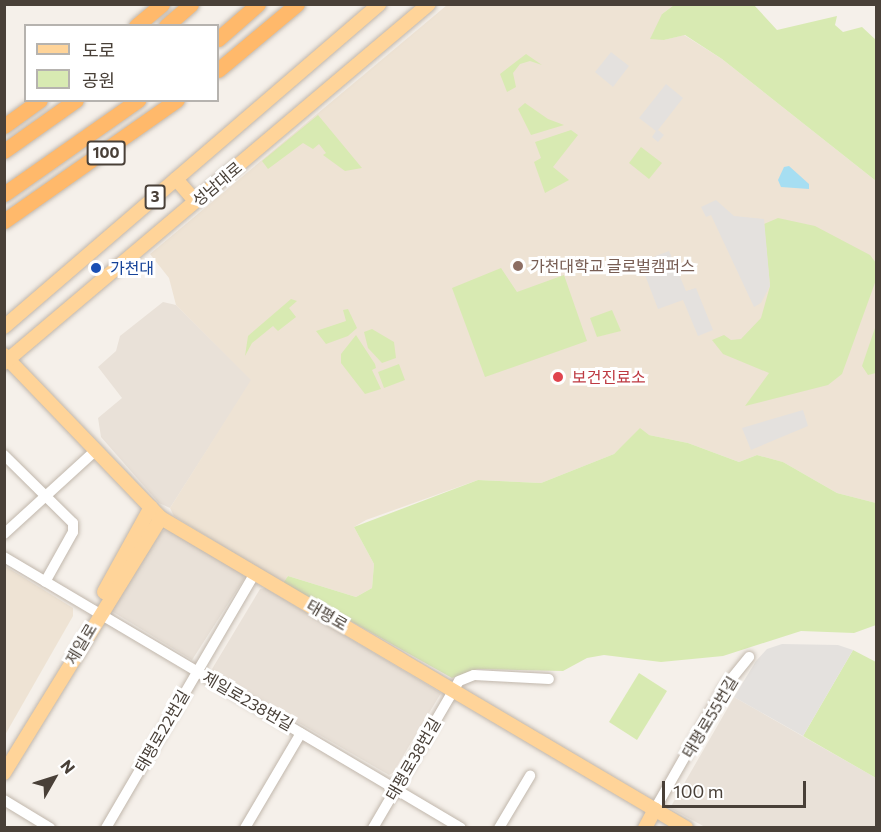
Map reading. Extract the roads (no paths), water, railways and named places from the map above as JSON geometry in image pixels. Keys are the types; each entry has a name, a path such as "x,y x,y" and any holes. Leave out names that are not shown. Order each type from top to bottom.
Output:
{"highway":[{"path":"138,24 162,4"},
{"path":"168,24 191,4"},
{"path":"219,38 258,4"},
{"path":"219,69 297,4"},
{"path":"4,126 37,102"},
{"path":"4,151 73,102"},
{"name":"100","path":"4,194 135,102"},
{"name":"100","path":"4,221 174,102"}],"main road":[{"name":"성남대로","path":"4,327 379,4"},
{"name":"성남대로","path":"6,359 429,4"},
{"path":"176,179 195,201"},
{"name":"태평로","path":"6,359 161,518 686,828"},
{"name":"제일로","path":"4,773 96,613 151,507"},
{"name":"제일로","path":"4,755 161,518"},
{"path":"645,828 655,809"}],"street":[{"path":"4,534 96,450"},
{"path":"4,455 73,523 73,532 45,582"},
{"name":"제일로238번길","path":"4,557 461,828"},
{"name":"태평로22번길","path":"106,828 255,573"},
{"name":"태평로55번길","path":"655,809 724,688 748,657"},
{"path":"453,689 459,681 474,675 549,679"},
{"name":"태평로38번길","path":"373,828 453,689"},
{"path":"245,828 301,733"},
{"path":"500,828 530,776"},
{"path":"4,800 50,828"}],"water":[{"path":"789,166 809,184 809,189 781,187 778,180 784,167"}],"place":[{"name":"가천대학교 글로벌캠퍼스","path":"518,266"},
{"name":"가천대","path":"96,268"},
{"name":"보건진료소","path":"558,377"}]}
